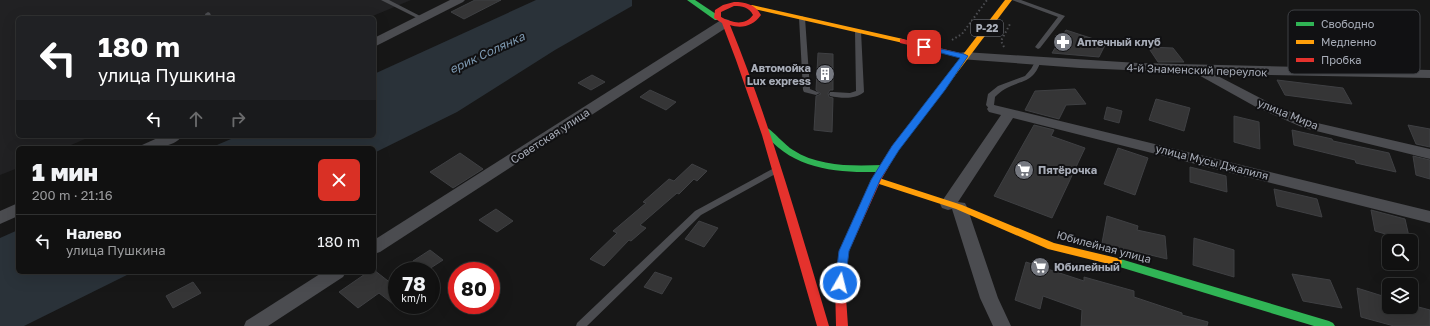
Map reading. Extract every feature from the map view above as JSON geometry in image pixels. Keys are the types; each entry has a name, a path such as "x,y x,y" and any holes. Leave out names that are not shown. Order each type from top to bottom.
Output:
{"main road":[{"path":"690,0 722,20 736,25 751,22 756,18 757,15 746,4"},
{"path":"715,0 746,4 964,56"},
{"name":"Р-22","path":"842,326 840,283 844,251 876,180 895,148 942,88 964,56 1009,0"},
{"path":"746,4 720,8 717,11 742,62 777,169 823,326"},
{"path":"759,116 770,137 783,150 804,161 845,169 883,168"},
{"name":"Юбилейная улица","path":"876,180 954,206 1052,246 1124,264 1329,326"}],"street":[{"path":"376,42 459,0"},
{"name":"Советская улица","path":"376,247 722,20"},
{"name":"4-й Знаменский переулок","path":"964,56 1037,63 1199,71 1288,72"},
{"name":"улица Мира","path":"1199,71 1261,104 1308,125 1430,154"},
{"name":"4-й Знаменский переулок","path":"1420,74 1430,74"},
{"path":"1002,111 954,206 989,298 1002,326"},
{"name":"улица Мусы Джалиля","path":"1002,111 1430,217"},
{"path":"152,146 170,138"},
{"path":"0,218 16,210"},
{"path":"253,326 334,274"}],"lane":[{"path":"384,0 421,18"},
{"path":"1015,0 1062,16 1038,48"},
{"path":"802,18 807,90 816,93"},
{"path":"833,94 852,96 857,95 860,92 858,31"},
{"path":"1002,111 990,105 991,96 1002,88 1026,78 1035,71 1037,63"},
{"path":"581,326 698,213 777,169"}],"path":[{"path":"950,41 962,34 987,0"},
{"path":"1007,50 1002,46 1001,41 1024,3"}],"shaded area":[{"path":"0,0 411,0 373,16 16,16 16,138 87,138 69,146 16,146 16,169 0,175"}],"water":[{"name":"ерик Солянка","path":"536,0 632,0 632,6 555,50 457,112 376,152 376,146 215,146 233,138 376,138 376,73"},
{"path":"16,231 16,274 129,274 24,326 0,326 0,238"}],"building":[{"path":"475,0 501,0 464,19 451,12"},
{"path":"1066,30 1106,43 1099,57 1052,53"},
{"path":"1148,47 1173,48 1184,62 1158,62"},
{"name":"Автомойка Lux express","path":"818,53 833,54 833,90 830,90 828,93 829,97 833,98 832,132 814,130 816,96 821,94 816,90"},
{"path":"592,75 605,82 591,90 578,83"},
{"path":"1277,80 1343,88 1352,104 1285,95"},
{"path":"1075,89 1086,104 1066,105 1059,119 1025,110 1035,91"},
{"path":"650,90 676,102 666,110 640,97"},
{"path":"1156,99 1190,108 1184,131 1149,120"},
{"path":"1107,107 1122,111 1119,123 1104,119"},
{"path":"1234,116 1259,122 1260,149 1234,142"},
{"path":"1034,125 1054,130 1051,136 1085,148 1052,218 994,196"},
{"path":"1408,125 1430,129 1430,147 1416,144"},
{"path":"1292,130 1332,139 1333,141 1389,153 1396,172 1356,163 1355,160 1294,145"},
{"path":"1118,148 1148,158 1135,195 1104,184"},
{"path":"460,153 483,169 453,188 430,172"},
{"path":"1413,156 1430,160 1430,179 1416,175"},
{"path":"692,164 707,171 697,181 694,179 679,194 677,193 640,225 646,228 631,241 629,240 604,266 590,259 617,233 613,231 646,203 643,202 669,179 674,181"},
{"path":"1190,167 1226,176 1227,192 1190,182"},
{"path":"1274,189 1317,199 1322,217 1277,206"},
{"path":"496,209 513,221 497,232 479,220"},
{"path":"1371,210 1405,219 1408,234 1386,234 1375,231"},
{"path":"1107,216 1138,226 1137,230 1165,236 1167,259 1134,251 1134,253 1102,243"},
{"path":"699,221 718,228 704,247 685,239"},
{"path":"1194,238 1234,250 1234,277 1193,265"},
{"path":"430,250 443,260 440,262 413,261"},
{"path":"1026,262 1084,281 1084,277 1134,291 1134,297 1182,313 1182,315 1208,322 1207,326 1081,326 1082,310 1043,296 1040,309 1015,300"},
{"path":"376,272 388,281 388,300 379,293 358,308 339,292 365,274 376,274"},
{"path":"655,272 672,278 662,294 644,287"},
{"path":"1292,274 1330,280 1342,308 1303,301"},
{"path":"193,282 201,293 173,308 166,296"},
{"path":"1357,288 1382,296 1382,314 1418,314 1418,307 1430,310 1430,326 1394,326 1361,317"}],"traffic: fast":[{"path":"690,0 718,18"},
{"path":"767,131 778,143 791,153 804,160 851,169 883,168"},
{"path":"1117,262 1329,326"}],"traffic: slow":[{"path":"917,120 1009,0"},
{"path":"752,7 903,41"},
{"path":"876,180 959,207 1052,246 1117,262"}],"traffic: jam":[{"path":"740,4 746,5 756,12 757,15 754,19 739,25 728,23 718,18 717,11 722,7 740,4"},
{"path":"725,23 767,135 823,326"},
{"path":"903,41 964,56"},
{"path":"842,326 840,283 844,251 876,180 895,148 917,120"}],"place":[{"name":"Аптечный клуб","path":"1063,42"},
{"name":"Автомойка Lux express","path":"825,74"},
{"name":"Пятёрочка","path":"1024,170"},
{"name":"Юбилейный","path":"1040,267"}],"route":[{"path":"840,283 844,251 876,180 895,148 942,88 964,56 924,47"}]}
